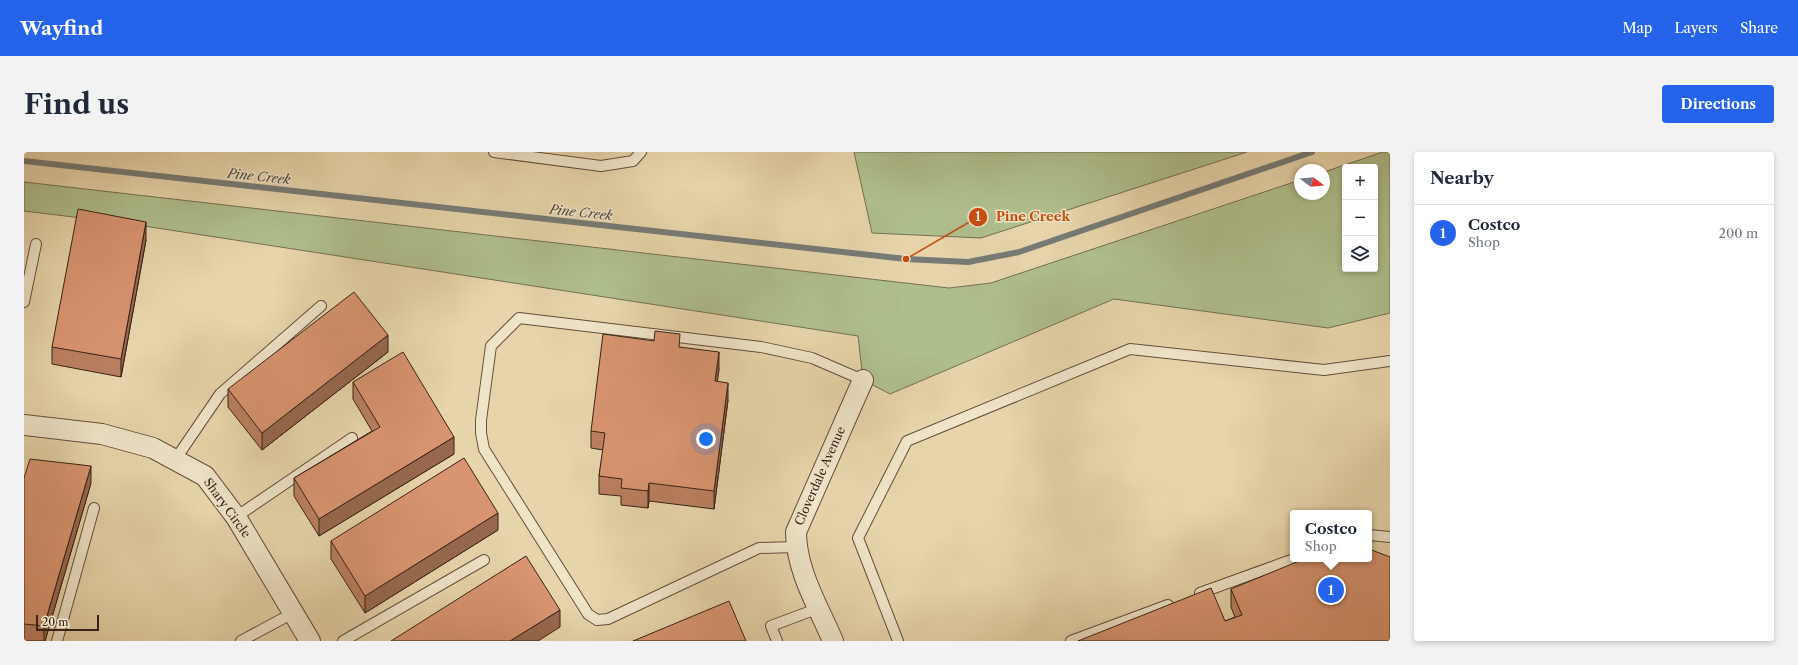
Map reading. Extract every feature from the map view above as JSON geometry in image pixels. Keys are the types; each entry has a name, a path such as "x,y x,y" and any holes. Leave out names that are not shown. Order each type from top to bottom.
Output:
{"street":[{"name":"Cloverdale Avenue","path":"832,641 799,562 796,547 796,532 863,380"},
{"name":"Shary Circle","path":"24,425 102,434 153,448 204,476 236,517 310,641"}],"lane":[{"path":"494,152 516,153 601,166 633,161 641,152"},
{"path":"24,302 36,244"},
{"path":"175,460 220,394 320,306"},
{"path":"796,547 759,548 608,619 597,620 592,617 588,614 484,449 480,433 490,346 519,318 762,347 812,358 863,380"},
{"path":"898,641 858,538 907,441 1130,349 1324,370 1390,361"},
{"path":"236,517 352,438"},
{"path":"57,641 94,508"},
{"path":"1372,535 1390,537"},
{"path":"343,641 484,560"},
{"path":"1188,598 1290,560"},
{"path":"1071,641 1174,603"},
{"path":"778,641 771,626 819,608"},
{"path":"241,641 293,613"}],"green space":[{"path":"854,152 1247,152 981,238 872,233"},
{"path":"1383,152 1390,152 1390,313 1328,328 1114,299 890,394 863,380 858,336 131,224 24,211 24,182 949,288 991,283 1294,182 1294,200 1330,200 1330,170 1342,166 1342,272 1378,272 1378,164 1348,164"}],"building":[{"path":"78,209 146,222 121,359 52,347"},
{"path":"354,292 388,335 262,433 228,389"},
{"path":"655,331 680,334 679,347 719,352 715,381 728,383 714,491 649,483 648,491 621,488 622,479 599,476 605,433 591,431 603,334 654,341"},
{"path":"403,352 454,437 319,519 294,478 380,427 353,382"},
{"path":"464,458 498,513 365,596 331,541"},
{"path":"30,459 91,466 44,626 24,624 24,478"},
{"path":"1372,550 1390,557 1390,641 1078,641 1211,588 1225,621 1242,615 1231,589 1297,562 1372,562"},
{"path":"526,556 560,610 510,641 391,641"},
{"path":"729,601 746,641 633,641"}],"waterway":[{"name":"Pine Creek","path":"24,161 906,259 968,262 1019,252 1312,152"}],"place":[{"name":"Pine Creek","path":"906,259"},
{"name":"Costco","path":"1331,590"}]}
